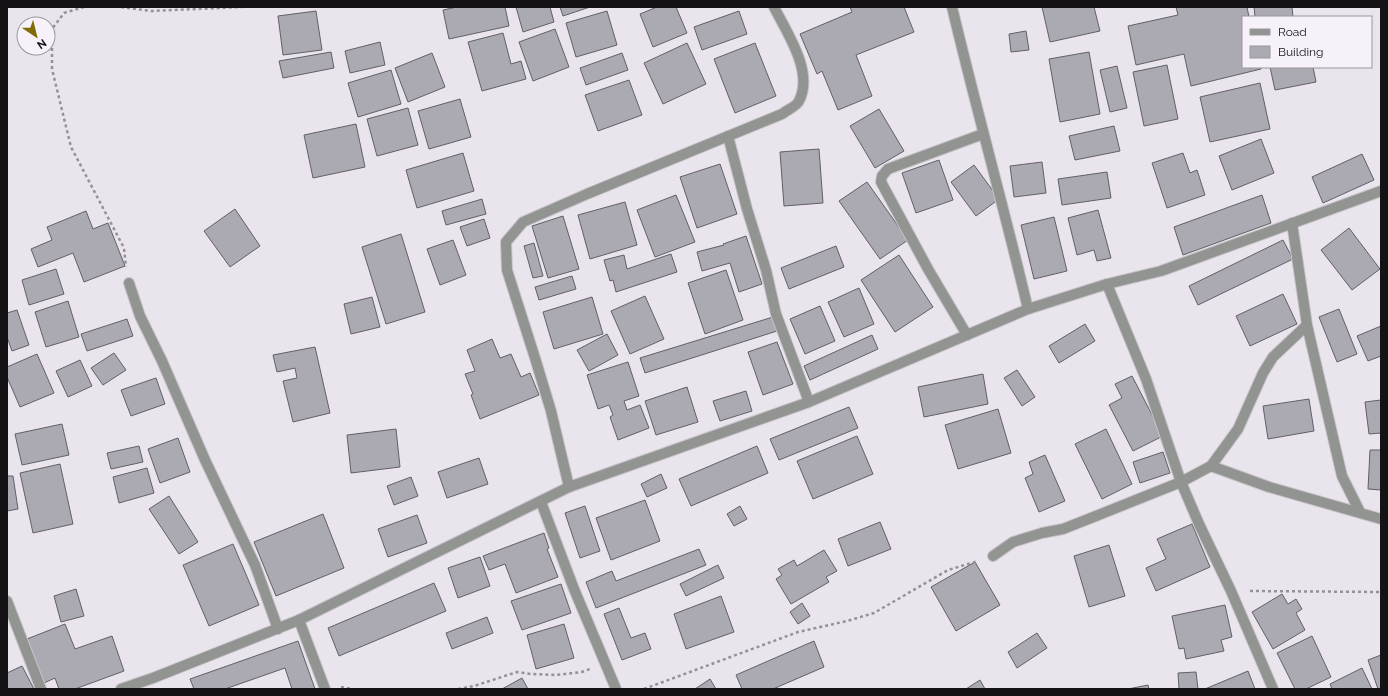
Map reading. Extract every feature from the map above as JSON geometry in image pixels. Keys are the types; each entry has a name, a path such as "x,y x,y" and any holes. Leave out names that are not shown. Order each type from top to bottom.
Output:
{"street":[{"path":"569,487 551,410 536,358 507,270 506,242 523,222 587,194 782,114 799,102 804,85 801,63 774,7"},
{"path":"952,7 1028,309"},
{"path":"967,334 928,269 881,182 882,176 888,169 983,134"},
{"path":"728,136 766,270 776,314 809,402"},
{"path":"121,689 153,678 299,620 569,487 809,402 1028,309 1107,284 1161,271 1381,191"},
{"path":"1292,223 1307,325 1342,476 1360,512"},
{"path":"129,283 140,316 162,361 205,460 255,565 278,629"},
{"path":"1107,284 1146,379 1181,482 1231,591 1273,689"},
{"path":"993,556 1013,542 1042,533 1063,529 1181,482 1211,466 1238,429 1263,373 1273,356 1307,325"},
{"path":"1211,466 1269,486 1381,519"},
{"path":"541,502 574,589 616,689"},
{"path":"7,601 41,689"},
{"path":"299,620 325,689"}],"path":[{"path":"84,7 64,13 52,29 52,69 71,147 124,248 129,283"},
{"path":"122,7 151,11 243,7"},
{"path":"644,689 798,632 847,621 874,613 948,570 993,556"},
{"path":"1231,591 1381,592"},
{"path":"458,689 474,686 517,672 556,675 582,672 606,664"}],"building":[{"path":"457,7 505,7 509,26 449,39 443,10"},
{"path":"516,7 550,7 554,22 523,32"},
{"path":"560,7 590,7 563,16"},
{"path":"657,7 676,7 687,33 653,47 640,14"},
{"path":"850,7 904,7 914,32 856,55 872,96 838,110 822,71 817,74 800,34 852,12"},
{"path":"1042,7 1094,7 1100,31 1050,42"},
{"path":"1176,7 1247,7 1249,16 1242,16 1242,68 1261,69 1191,86 1184,54 1136,65 1128,26 1178,15"},
{"path":"1254,7 1292,7 1293,16 1255,16"},
{"path":"316,11 322,50 283,55 278,16"},
{"path":"607,11 617,45 576,57 566,23"},
{"path":"739,11 747,34 702,50 694,27"},
{"path":"555,29 569,67 533,81 519,42"},
{"path":"1026,31 1029,50 1011,52 1009,34"},
{"path":"503,33 511,64 521,61 526,79 482,91 468,42"},
{"path":"380,42 385,65 350,73 345,51"},
{"path":"687,43 706,84 663,104 644,63"},
{"path":"755,43 776,96 735,113 714,59"},
{"path":"331,52 334,68 283,78 279,61"},
{"path":"1089,52 1100,114 1060,122 1049,59"},
{"path":"432,53 445,87 408,102 395,68"},
{"path":"622,53 628,70 586,85 580,68"},
{"path":"1167,65 1178,119 1144,126 1133,72"},
{"path":"1117,66 1127,108 1110,112 1100,70"},
{"path":"1270,68 1313,68 1316,82 1275,90"},
{"path":"391,70 401,104 358,117 348,83"},
{"path":"629,80 642,115 598,131 585,95"},
{"path":"1260,83 1270,129 1210,142 1200,97"},
{"path":"460,99 471,137 429,149 418,111"},
{"path":"408,108 418,145 377,156 367,119"},
{"path":"879,109 904,151 875,168 850,126"},
{"path":"356,124 365,167 313,178 304,135"},
{"path":"1114,126 1120,151 1075,160 1069,136"},
{"path":"1261,139 1274,173 1232,190 1219,156"},
{"path":"819,149 823,203 784,206 780,152"},
{"path":"463,153 474,191 417,208 406,170"},
{"path":"1183,153 1190,173 1197,170 1205,195 1167,208 1152,163"},
{"path":"1362,154 1374,180 1323,203 1312,177"},
{"path":"939,160 953,200 916,213 902,173"},
{"path":"1042,162 1046,193 1014,197 1010,166"},
{"path":"720,164 737,214 697,228 680,177"},
{"path":"974,165 999,199 976,216 951,182"},
{"path":"1107,172 1111,198 1062,205 1058,179"},
{"path":"867,182 908,240 880,259 839,201"},
{"path":"676,195 695,242 655,257 637,210"},
{"path":"1262,195 1271,223 1183,255 1174,227"},
{"path":"482,199 486,214 446,225 442,211"},
{"path":"625,202 637,245 590,259 578,215"},
{"path":"235,209 260,246 230,267 204,231"},
{"path":"1098,210 1111,258 1097,261 1094,250 1077,255 1068,218"},
{"path":"86,211 93,229 108,223 125,266 84,282 73,253 38,267 31,249 52,240 47,227"},
{"path":"563,216 579,269 548,278 532,226"},
{"path":"1054,217 1067,271 1034,279 1021,225"},
{"path":"484,219 490,238 467,246 460,227"},
{"path":"1349,228 1380,269 1352,290 1321,250"},
{"path":"401,234 425,312 386,324 362,247"},
{"path":"746,236 762,284 739,292 730,263 702,271 697,252 724,245 723,244"},
{"path":"453,240 466,275 440,285 427,249"},
{"path":"1283,240 1293,259 1198,305 1189,286"},
{"path":"534,243 543,276 533,278 524,246"},
{"path":"836,246 844,267 789,289 781,268"},
{"path":"671,254 677,272 616,292 613,280 610,281 604,260 624,255 627,269"},
{"path":"899,255 933,307 895,332 861,280"},
{"path":"56,269 64,294 29,305 22,280"},
{"path":"726,270 743,320 705,334 688,283"},
{"path":"572,276 576,289 539,300 535,287"},
{"path":"859,288 874,324 844,337 828,302"},
{"path":"1283,294 1297,324 1250,346 1236,316"},
{"path":"645,296 664,339 630,354 611,311"},
{"path":"372,297 380,327 351,334 344,304"},
{"path":"592,297 603,334 554,349 543,312"},
{"path":"68,301 79,337 46,347 35,312"},
{"path":"820,306 835,341 805,354 790,319"},
{"path":"1339,309 1357,354 1337,362 1319,317"},
{"path":"17,310 29,345 12,351 7,337 7,313"},
{"path":"773,317 777,331 645,373 640,358"},
{"path":"127,319 133,336 87,351 81,334"},
{"path":"1085,324 1095,341 1059,363 1049,346"},
{"path":"1381,326 1381,356 1368,361 1357,336"},
{"path":"607,334 618,355 589,371 577,350"},
{"path":"872,335 878,349 810,380 804,366"},
{"path":"492,339 500,358 511,354 521,377 530,373 539,395 480,419 471,395 473,394 465,374 475,371 467,350"},
{"path":"777,342 793,384 763,395 748,352"},
{"path":"315,347 330,413 293,422 283,381 297,378 295,368 277,372 273,355"},
{"path":"114,353 126,370 103,385 91,368"},
{"path":"37,354 54,393 20,407 7,377 7,367"},
{"path":"80,360 92,386 68,397 56,371"},
{"path":"628,362 639,396 624,401 627,410 640,405 649,428 618,440 610,417 613,415 609,405 598,409 587,375"},
{"path":"1017,370 1035,397 1022,406 1004,378"},
{"path":"983,374 988,404 924,417 918,387"},
{"path":"1132,376 1163,436 1133,451 1109,405 1122,398 1115,384"},
{"path":"156,378 165,404 131,416 121,390"},
{"path":"687,387 698,422 656,435 645,401"},
{"path":"746,391 752,411 720,421 713,401"},
{"path":"1309,399 1314,431 1268,439 1263,406"},
{"path":"1381,400 1381,433 1369,434 1365,402"},
{"path":"849,407 858,428 779,460 770,439"},
{"path":"998,409 1011,453 958,469 945,425"},
{"path":"62,424 69,455 22,465 15,434"},
{"path":"396,429 400,467 351,473 347,435"},
{"path":"1106,429 1132,484 1102,499 1075,444"},
{"path":"857,436 873,474 813,499 797,461"},
{"path":"178,438 190,472 160,483 148,449"},
{"path":"139,446 143,462 111,469 107,453"},
{"path":"757,446 768,473 691,506 679,479"},
{"path":"1370,450 1381,450 1381,490 1368,489"},
{"path":"1163,452 1170,473 1140,483 1133,462"},
{"path":"1045,455 1065,501 1039,512 1025,478 1033,474 1029,462"},
{"path":"479,458 488,484 447,498 438,472"},
{"path":"60,464 73,524 33,533 20,473"},
{"path":"147,468 154,493 119,503 113,477"},
{"path":"661,474 667,488 647,497 641,484"},
{"path":"7,476 13,476 18,509 7,511"},
{"path":"411,477 418,496 394,505 387,486"},
{"path":"169,496 198,542 179,554 149,509"},
{"path":"645,500 660,541 611,560 596,518"},
{"path":"585,506 600,551 580,558 565,513"},
{"path":"740,506 747,519 734,526 727,514"},
{"path":"323,514 344,568 276,596 254,542"},
{"path":"417,515 427,543 388,557 378,529"},
{"path":"880,522 891,549 848,566 838,539"},
{"path":"1192,524 1210,567 1156,591 1146,568 1166,559 1157,539"},
{"path":"544,533 549,548 547,549 558,577 516,593 505,564 489,570 483,556"},
{"path":"233,544 259,605 209,626 183,565"},
{"path":"1109,545 1125,596 1089,607 1074,556"},
{"path":"699,549 706,565 596,608 586,582 612,571 616,581"},
{"path":"824,550 837,571 826,577 829,582 791,604 776,579 782,575 778,569 794,560 797,566"},
{"path":"480,557 490,586 458,598 448,568"},
{"path":"975,562 1000,605 956,631 931,587"},
{"path":"718,565 724,578 686,596 680,584"},
{"path":"434,583 446,611 339,656 328,628"},
{"path":"561,584 571,613 522,630 511,601"},
{"path":"76,589 84,616 61,622 54,596"},
{"path":"1282,594 1288,604 1296,599 1302,609 1296,613 1305,630 1273,649 1252,612"},
{"path":"721,596 734,632 686,649 674,614"},
{"path":"802,603 810,616 798,624 790,612"},
{"path":"1225,605 1232,637 1221,640 1224,651 1186,659 1184,648 1179,649 1172,616"},
{"path":"619,608 631,638 645,633 651,649 622,660 604,614"},
{"path":"487,617 493,633 452,649 446,633"},
{"path":"65,624 75,649 112,636 124,671 75,689 59,689 55,678 44,683 27,639"},
{"path":"564,624 574,658 536,669 527,635"},
{"path":"1037,633 1047,648 1017,668 1008,652"},
{"path":"1312,636 1331,677 1306,689 1295,689 1277,653"},
{"path":"298,641 315,689 292,689 285,668 225,689 194,689 190,679"},
{"path":"814,641 824,667 773,689 742,689 736,675"},
{"path":"1381,655 1381,689 1378,689 1368,660"},
{"path":"22,666 34,689 7,689 7,673"},
{"path":"1362,668 1372,689 1332,689 1330,684"},
{"path":"1248,671 1255,689 1205,689"},
{"path":"1196,672 1198,689 1179,689 1178,673"},
{"path":"522,678 528,689 502,689"},
{"path":"710,679 716,689 695,689"},
{"path":"980,680 985,689 966,689"},
{"path":"1148,685 1149,689 1128,689"}]}
